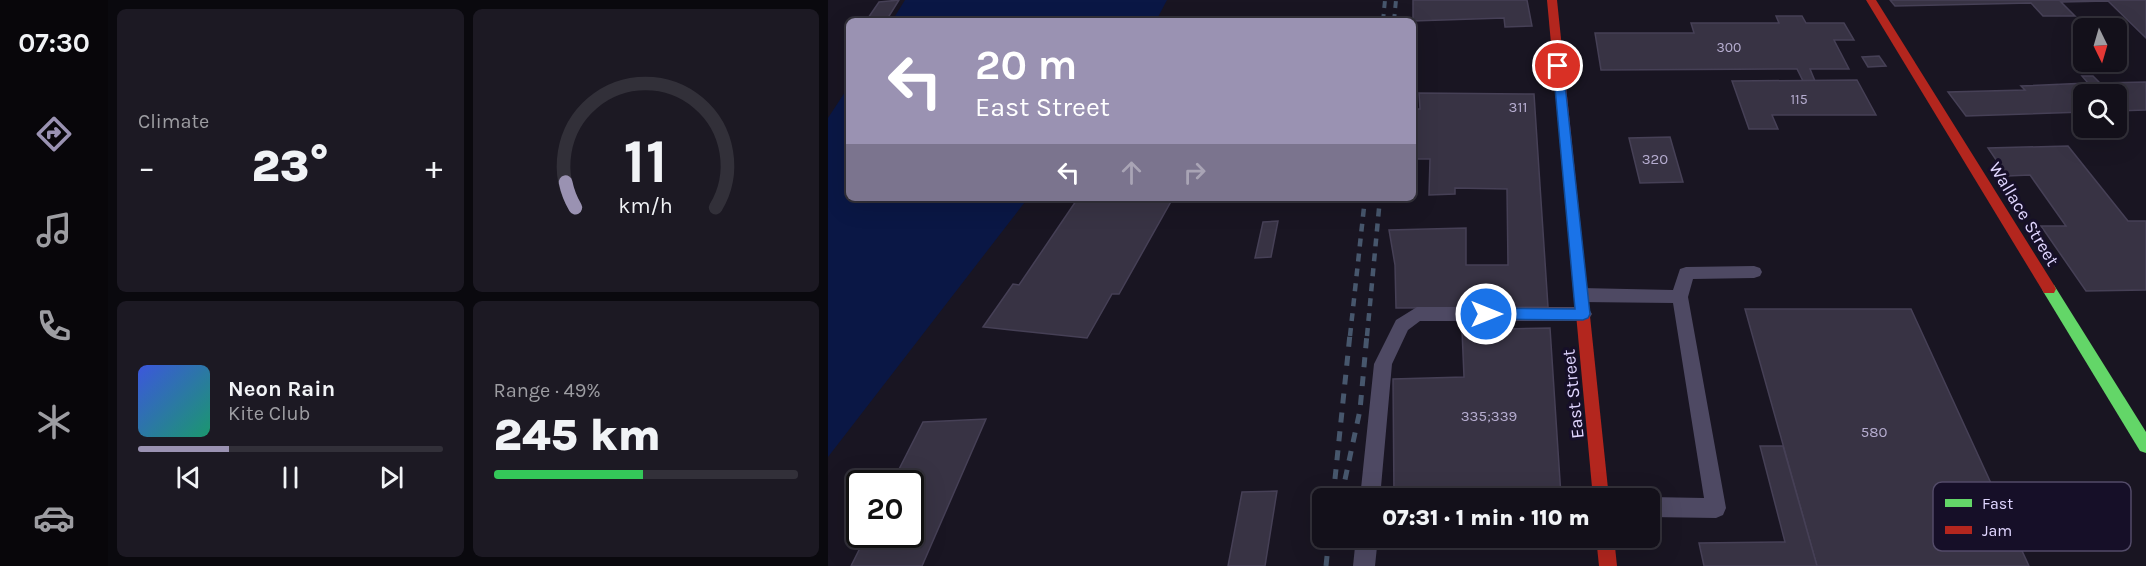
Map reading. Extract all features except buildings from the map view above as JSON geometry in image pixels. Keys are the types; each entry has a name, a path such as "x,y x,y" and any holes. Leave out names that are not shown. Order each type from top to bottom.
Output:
{"main road":[{"name":"East Street","path":"1552,0 1600,488"},
{"name":"Wallace Street","path":"1871,0 2146,446"},
{"path":"1606,548 1608,566"}],"lane":[{"path":"1660,507 1716,508 1680,297 1686,273 1754,272"},
{"path":"1581,295 1680,297"},
{"path":"1371,488 1383,364 1402,325 1417,314 1583,314"},
{"path":"1364,566 1366,548"}],"water":[{"path":"905,0 1167,0 1158,18 894,18"},
{"path":"846,91 846,201 1026,201 828,457 828,118"}],"railway":[{"path":"1383,18 1385,0"},
{"path":"1394,18 1396,0"},
{"path":"1350,336 1365,201"},
{"path":"1367,336 1380,201"},
{"path":"1334,488 1350,334"},
{"path":"1343,488 1360,410 1367,334"},
{"path":"1326,566 1328,548"}],"traffic: fast":[{"path":"2049,289 2146,446"}],"traffic: jam":[{"path":"1552,0 1600,488"},
{"path":"1871,0 2049,289"},
{"path":"1606,548 1608,566"}],"route":[{"path":"1486,314 1583,314 1558,66"}]}
